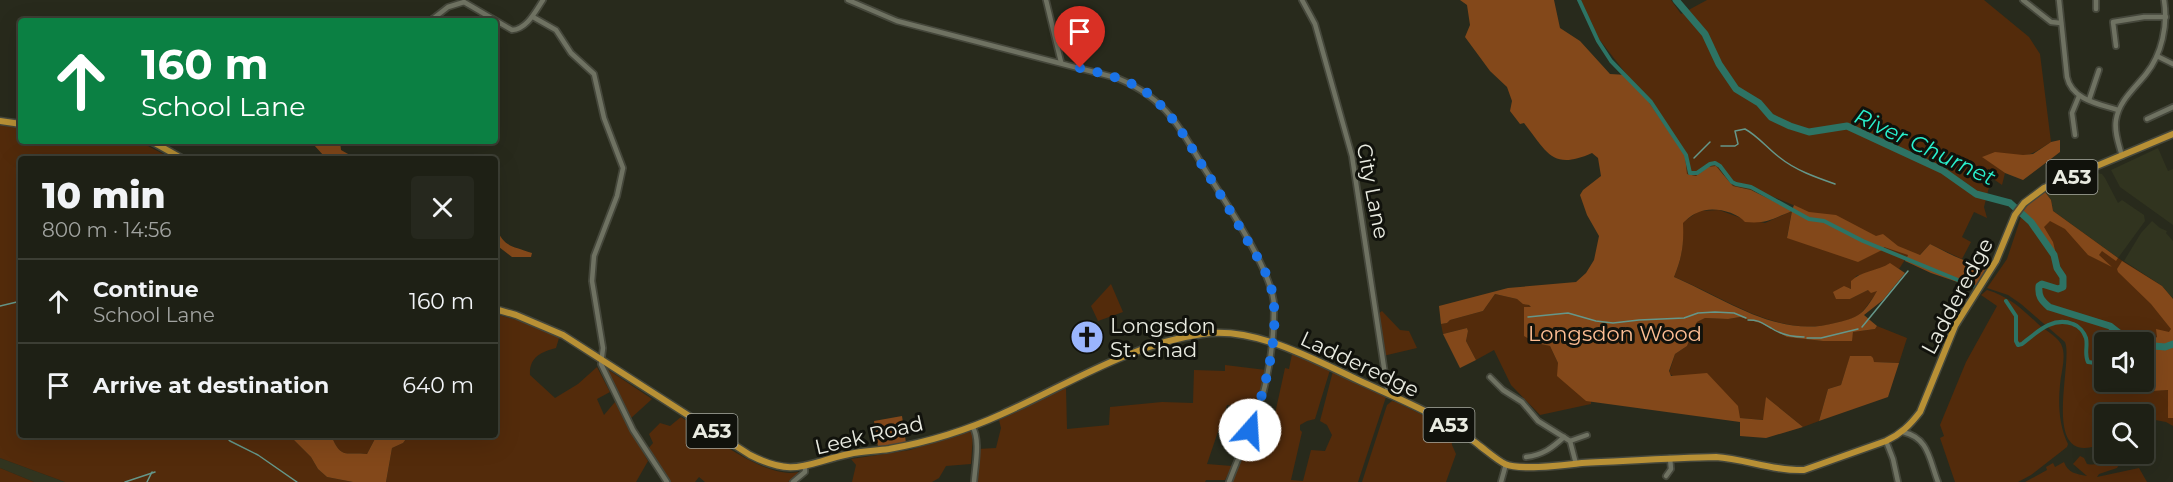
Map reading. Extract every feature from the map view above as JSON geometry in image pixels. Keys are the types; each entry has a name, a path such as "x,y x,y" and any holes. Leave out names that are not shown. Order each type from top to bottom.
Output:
{"highway":[{"path":"0,121 18,124"},
{"name":"A53","path":"2122,156 2173,134"},
{"path":"165,144 179,156"},
{"name":"Ladderedge","path":"1273,343 1315,359 1388,393 1469,437 1506,464 1518,467 1670,458 1737,459 1804,470 1886,441 1912,423 1920,412 1955,326 1996,261 2015,215 2024,202 2044,188 2122,156"},
{"name":"Leek Road","path":"498,310 540,324 569,339 750,455 773,465 785,467 805,467 850,454 914,444 972,426 1078,377 1141,351 1184,338 1201,334 1226,333 1273,343"}],"street":[{"path":"498,22 512,30 522,27 533,17 543,0"},
{"path":"848,0 897,21 1117,78 1137,86 1172,117 1227,205 1267,277 1273,293 1273,343 1258,408 1229,482"},
{"path":"1046,0 1061,62"},
{"name":"City Lane","path":"1302,0 1315,24 1352,156 1388,393"},
{"path":"2023,0 2051,22 2061,23"},
{"path":"2059,0 2068,83 2079,96 2118,110"},
{"path":"2096,0 2096,9"},
{"path":"2122,156 2116,130 2118,110 2157,56 2166,17 2164,0"},
{"path":"434,18 448,7 464,2 491,18"},
{"path":"533,17 556,30 571,53 594,74 604,117 623,168 617,196 594,256 592,281 603,348 601,369 633,430 667,482"},
{"path":"2116,46 2113,22 2144,17 2166,17"},
{"path":"2157,56 2173,64"},
{"path":"2089,100 2099,70"},
{"path":"2075,135 2072,113 2079,96"},
{"path":"2147,119 2173,107"},
{"path":"1490,377 1503,390 1522,402 1539,421 1570,441 1576,464"},
{"path":"972,426 976,432 974,482"},
{"path":"1902,432 1912,434 1921,440 1938,482"},
{"path":"1570,441 1587,435"},
{"path":"1526,458 1548,451 1564,437"},
{"path":"1886,441 1898,482"},
{"path":"1666,476 1671,469 1670,458"},
{"path":"1501,482 1506,464"},
{"path":"794,482 805,472 805,467"}],"shaded area":[{"path":"1581,0 1671,0 1681,14 1707,0 1984,0 2029,37 2040,54 2051,142 2030,154 1996,153 1983,157 2005,173 2002,185 1979,169 1969,175 1989,187 1984,207 1987,218 1974,212 1962,237 1971,242 1962,259 1930,244 1917,258 1908,255 1899,269 1890,264 1856,276 1851,289 1848,288 1850,299 1868,290 1878,291 1856,317 1814,326 1773,321 1752,314 1674,277 1682,251 1682,223 1699,211 1719,210 1765,223 1792,211 1787,237 1809,213 1772,196 1733,186 1720,170 1708,167 1696,176 1687,174 1685,155 1642,92 1599,39"},
{"path":"0,124 18,127 18,144 144,144 167,156 18,156 18,438 292,438 327,477 353,482 65,482 0,458"},
{"path":"2158,148 2168,171 2173,169 2173,225 2120,187 2111,170"},
{"path":"2097,173 2102,174 2105,178 2118,203 2122,200 2144,215 2145,221 2118,258 2053,211 2051,200 2045,192"},
{"path":"2045,192 2051,200 2053,211 2118,258 2162,286 2173,299 2173,343 2165,346 2154,345 2154,332 2094,332 2094,392 2168,390 2168,418 2173,418 2173,426 2154,420 2154,404 2094,404 2094,446 2085,448 2073,444 2066,434 2063,420 2067,352 2065,342 2008,295 1987,288 2007,259 2027,205"},
{"path":"2152,221 2167,231 2166,233 2173,241 2173,299 2162,286 2124,261 2141,233"},
{"path":"1111,284 1123,312 1098,321 1091,306"},
{"path":"1987,290 2014,303 2061,344 2064,359 2059,407 2068,444 2031,475 2018,482 1955,482 1940,438 1944,436 1940,425 1966,362 1997,306 1981,295"},
{"path":"1495,294 1517,299 1532,307 1524,307 1536,343 1550,346 1558,363 1586,401 1591,401 1591,404 1540,415 1511,385 1494,350 1476,360 1466,341 1467,328 1443,334 1441,324 1483,311"},
{"path":"1382,311 1400,330 1409,331 1417,348 1383,356 1378,314"},
{"path":"498,315 532,324 559,338 556,348 537,356 530,369 530,375 555,398 578,384 597,367 610,392 597,399 604,415 615,402 648,461 636,482 386,482 392,448 403,443 407,438 498,438"},
{"path":"1740,317 1763,324 1787,337 1851,341 1853,332 1875,329 1877,326 1907,338 1899,363 1874,362 1850,357 1841,385 1828,389 1819,421 1803,427 1767,398 1764,420 1740,418 1707,374 1674,377 1669,373 1675,354 1687,346 1697,322 1705,318"},
{"path":"1292,354 1330,370 1315,419 1300,425 1302,432 1291,480 1303,481 1311,450 1325,451 1332,435 1327,425 1320,421 1333,371 1386,397 1358,482 1232,482 1258,419 1273,423 1285,368 1289,369"},
{"path":"1225,365 1266,370 1255,407 1227,405 1207,464 1232,466 1225,480 1206,480 1205,482 978,482 978,449 996,448 1001,428 999,420 1066,388 1067,429 1109,425 1110,407 1162,402 1193,403 1194,370 1225,371"},
{"path":"607,369 652,399 630,419 605,371"},
{"path":"1392,401 1450,428 1452,445 1456,454 1446,482 1362,482 1387,405"},
{"path":"681,417 754,463 785,473 798,472 799,475 788,482 705,482 699,477 695,482 671,482 648,449 653,443 649,434 660,423 670,426"},
{"path":"973,431 971,464 946,466 939,478 932,482 852,482 856,465 851,459 910,450"},
{"path":"333,438 375,438 367,454 344,453"},
{"path":"2080,456 2087,464 2119,464 2117,468 2099,474 2097,477 2139,468 2147,482 2025,482 2047,470 2046,467 2053,463 2055,467 2064,462 2070,471 2087,476 2073,464"},
{"path":"0,458 65,482 34,482 0,468"},
{"path":"0,468 34,482 0,482"}],"green space":[{"name":"Longsdon Wood","path":"1460,0 1554,0 1560,28 1580,41 1610,74 1627,75 1642,92 1685,155 1687,174 1696,176 1708,167 1716,166 1733,186 1751,190 1792,210 1794,205 1809,212 1836,215 1876,236 1883,234 1898,246 1920,255 1930,244 1968,261 1990,263 1975,288 1931,273 1905,261 1908,255 1884,247 1858,262 1787,238 1792,211 1769,220 1745,222 1736,215 1723,211 1704,210 1692,215 1683,223 1682,251 1674,277 1752,314 1772,321 1793,326 1814,326 1852,318 1863,311 1877,291 1871,293 1868,290 1850,299 1836,299 1833,292 1844,286 1851,289 1851,281 1855,278 1890,263 1905,273 1883,300 1864,315 1877,326 1875,329 1853,332 1852,341 1787,337 1763,324 1740,317 1705,318 1697,322 1687,346 1675,354 1669,371 1671,376 1707,373 1738,406 1740,418 1763,420 1766,397 1803,427 1766,438 1740,436 1740,422 1586,401 1557,376 1558,363 1550,346 1536,343 1524,336 1524,307 1531,307 1529,305 1517,299 1495,294 1483,311 1441,324 1439,306 1508,288 1576,282 1586,273 1594,260 1599,236 1587,215 1580,195 1601,176 1598,158 1592,153 1568,160 1552,156 1524,123 1520,124 1510,111 1512,101 1507,87 1490,71 1465,37 1470,25 1467,5"},
{"path":"2060,140 2060,152 2023,180 2005,173 1982,157 1995,152 2033,154 2051,142"},
{"path":"340,144 341,150 352,156 324,156 314,145"},
{"path":"2045,192 2051,200 2053,211 2118,258 2116,261 2102,251 2099,255 2112,267 2088,255 2065,229 2050,221 2044,227 2053,242 2056,254 2033,221 2023,211 2032,200"},
{"path":"498,231 505,242 532,253 531,257 512,257 499,247"},
{"path":"2122,261 2162,286 2173,299 2173,418 2168,418 2168,390 2154,391 2156,329 2169,332 2171,329 2151,304 2117,269"},
{"path":"1467,328 1466,341 1476,360 1460,368 1443,334"},
{"path":"1850,356 1871,356 1874,362 1899,363 1888,397 1819,421 1828,389 1841,385"},
{"path":"902,416 906,443 878,447 874,421"},
{"path":"292,438 333,438 344,453 367,454 375,438 407,438 403,443 392,448 386,482 353,482 327,477 318,469 311,457"}],"waterway":[{"path":"1579,0 1598,41 1611,61 1651,102 1686,155 1690,173 1697,173 1715,163 1732,182 1751,187 1809,219 1824,221 1863,241 1975,287"},
{"name":"River Churnet","path":"1676,0 1705,34 1719,64 1736,89 1759,103 1771,117 1809,132 1847,126 1942,170 1976,194 2010,203 2031,222 2054,255 2057,268 2063,277 2063,287 2058,289 2042,284 2039,286 2044,302 2049,307 2110,326 2118,332"},
{"path":"1721,146 1738,144 1735,131 1745,129 1792,166 1835,184"},
{"path":"1694,158 1710,142"},
{"path":"1862,327 1908,271"},
{"path":"2006,301 2016,316 2018,345 2046,326 2066,322 2077,326 2084,334 2088,362 2094,363"},
{"path":"0,306 18,302"},
{"path":"1528,317 1568,313 1613,323 1684,318 1698,313 1715,312 1734,313 1746,318"},
{"path":"1748,320 1761,322 1791,336 1804,337"},
{"path":"1807,338 1821,338 1858,329"},
{"name":"River Churnet","path":"2154,346 2165,347 2173,344"},
{"path":"227,438 258,455 297,482"},
{"path":"147,482 152,472"},
{"path":"125,482 155,472"}],"place":[{"name":"Longsdon St. Chad","path":"1087,337"}],"route":[{"path":"1080,68 1137,86 1172,117 1227,205 1267,277 1273,293 1273,343 1266,381 1250,430"}]}
